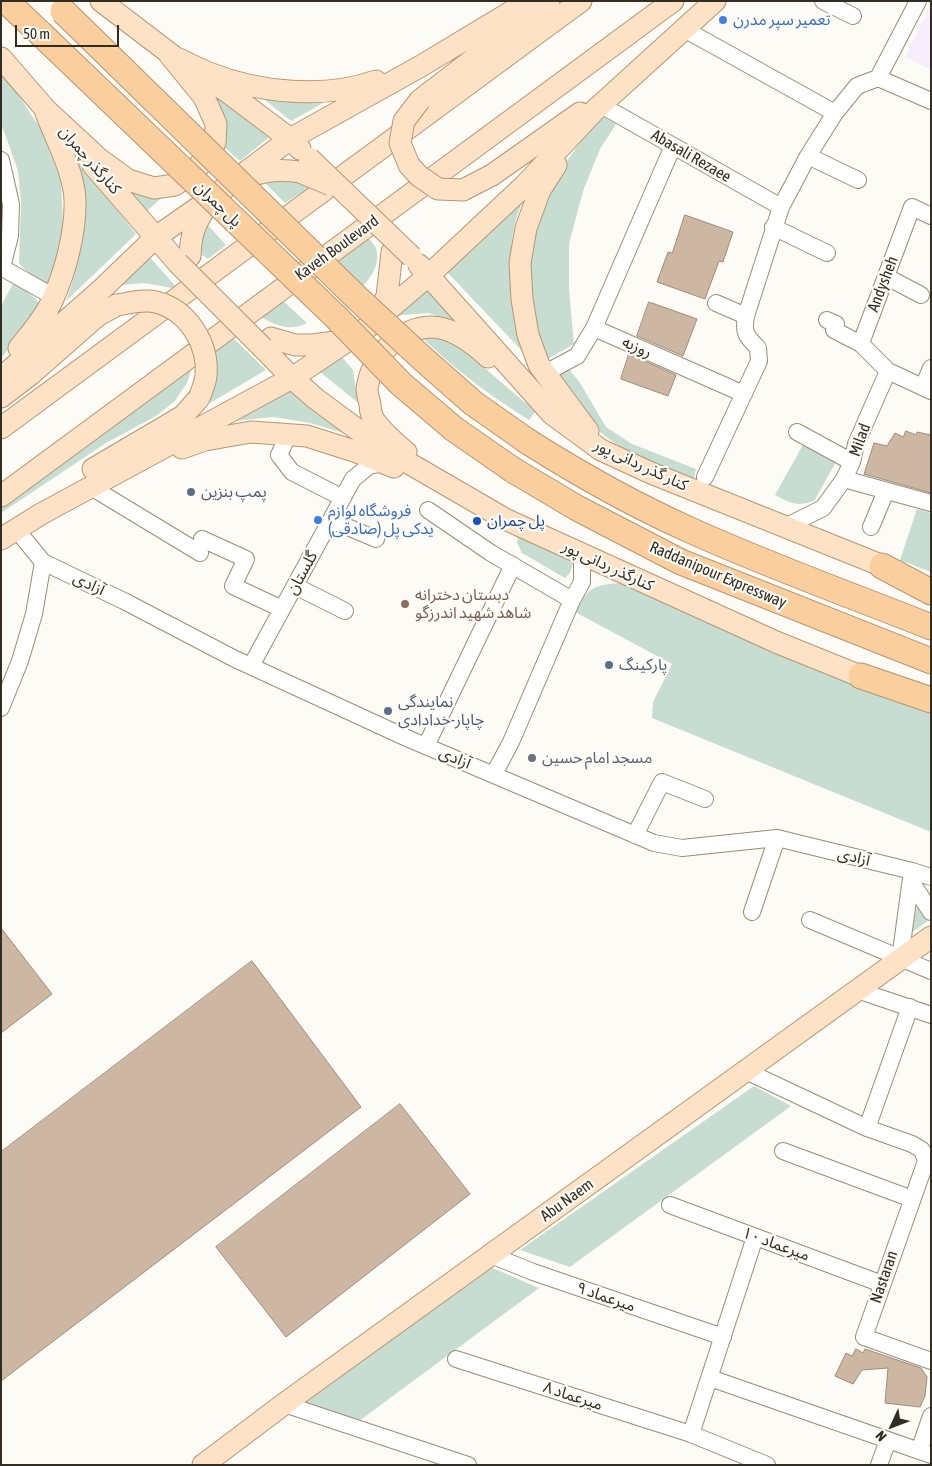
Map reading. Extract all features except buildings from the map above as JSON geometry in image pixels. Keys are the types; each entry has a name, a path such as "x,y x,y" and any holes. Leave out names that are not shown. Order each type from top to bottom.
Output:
{"highway":[{"name":"پل چمران","path":"6,1 336,317 401,384 454,430 513,470"},
{"name":"پل چمران","path":"58,6 350,291 423,359 473,403 527,441"},
{"name":"Raddanipour Expressway","path":"527,441 642,507 691,531 931,627"},
{"name":"Raddanipour Expressway","path":"513,470 577,508 681,562 931,661"},
{"path":"882,566 931,592"},
{"path":"861,676 931,700"}],"main road":[{"path":"101,1 169,54 228,93 290,139 305,165 261,172 234,182"},
{"path":"1,377 103,288 156,237 210,200 290,139 421,66 529,1"},
{"path":"549,1 420,100 404,121 400,143 409,165 419,176 438,190 463,190 492,175 636,73"},
{"path":"1,428 581,1"},
{"name":"Kaveh Boulevard","path":"1,496 673,1"},
{"path":"8,534 41,514 292,378 375,321 429,275 525,185 598,108 715,1"},
{"path":"169,54 209,73 261,88 330,92 357,88 421,66"},
{"path":"44,108 98,158 128,180 154,188 175,185 196,170 214,143 216,124 204,97 169,54"},
{"name":"کنارگذر چمران","path":"1,58 156,237 184,259 214,300 233,318 267,343"},
{"path":"1,377 9,359 36,327 54,297 65,267 72,230 75,200 70,173 44,108"},
{"path":"598,108 540,190 526,228 520,263 522,299 528,335 539,364 602,450"},
{"name":"کنار گذر ردانی پور","path":"305,165 342,190 372,218 402,255 429,275 552,414 602,450 651,473 931,586"},
{"path":"184,259 196,223 210,200"},
{"path":"375,321 387,296 402,255"},
{"path":"1,397 31,374 97,316 117,305 137,301 156,302 187,319 199,337 206,357 206,378 200,398 184,416 91,470 8,534"},
{"path":"505,519 397,445 372,416 367,390 374,364 394,341 416,330 432,327 453,332 474,344 552,414"},
{"path":"267,343 313,345 349,340"},
{"name":"کنارگذر ردانی پور","path":"267,343 292,378 316,399 381,447 505,519 776,642 931,705"},
{"path":"125,468 205,440 251,432 307,436 348,449 413,474 472,505 505,519"},
{"name":"Abu Naem","path":"203,1465 284,1404 931,937"}],"street":[{"path":"823,1 853,16"},
{"path":"705,477 759,361 758,348 744,330 746,316 773,227 781,207 808,156 835,113 857,86 878,78 918,1"},
{"path":"684,29 835,113"},
{"path":"878,78 931,100"},
{"name":"Abasali Rezaee","path":"598,108 673,146 781,207"},
{"path":"545,373 577,356 594,328 673,146"},
{"path":"808,156 858,180"},
{"path":"1,160 11,204 10,236 2,267 54,297"},
{"name":"Andysheh","path":"861,344 912,207 931,216"},
{"path":"773,227 827,253"},
{"path":"886,277 922,295"},
{"path":"716,303 746,316"},
{"path":"827,320 836,324 834,330 861,344 888,371 927,389 931,368"},
{"name":"روزبه","path":"594,328 744,394"},
{"name":"Milad","path":"785,526 823,508 844,479 852,462 856,444 888,371"},
{"path":"797,432 852,462"},
{"path":"288,435 279,456 292,472 343,498"},
{"path":"348,449 353,463 353,479"},
{"path":"353,479 370,466 385,463"},
{"name":"گلستان","path":"251,666 353,479"},
{"path":"844,479 931,503"},
{"path":"91,487 201,546 246,559 233,586 282,609"},
{"path":"871,527 886,491"},
{"path":"428,510 491,553 572,600"},
{"path":"331,520 376,539"},
{"name":"آزادی","path":"8,534 42,562 251,666 426,746 654,843 682,848 777,838 931,877"},
{"path":"582,554 582,582"},
{"path":"1,708 20,661 34,614 42,562"},
{"path":"426,746 513,565"},
{"path":"494,774 511,742 572,600 582,582 607,566"},
{"path":"295,586 344,611"},
{"path":"635,835 662,782 704,799"},
{"path":"752,912 777,838"},
{"path":"912,871 931,883"},
{"path":"912,871 914,886 931,912"},
{"path":"900,959 912,871"},
{"path":"810,920 931,971"},
{"path":"857,990 910,1006 931,1015"},
{"path":"867,1128 910,1006"},
{"name":"Nastaran","path":"746,1071 867,1128 926,1149 926,1161 864,1338 931,1361"},
{"path":"783,1151 912,1198"},
{"name":"میرعماد ۱۰","path":"670,1205 882,1284"},
{"path":"691,1434 755,1236"},
{"name":"میرعماد ۹","path":"490,1255 533,1272 723,1337"},
{"name":"میرعماد ۸","path":"456,1359 691,1434 767,1465"},
{"path":"710,1378 925,1453 931,1416"},
{"path":"284,1404 468,1465"},
{"path":"879,1465 888,1440"}],"shaded area":[{"path":"931,5 931,70 905,57"}],"green space":[{"path":"1,75 17,93 44,134 61,181 63,224 60,257 51,293 19,264 21,202 18,171 1,123"},
{"path":"208,87 273,134 240,161 222,145"},
{"path":"255,92 336,96 291,121"},
{"path":"600,115 616,124 600,149 583,191 569,244 569,289 574,344 548,359 533,313 530,269 532,244 546,199 557,178"},
{"path":"70,151 136,234 66,301 78,257"},
{"path":"111,175 168,192 146,212"},
{"path":"289,176 311,186 285,203 262,180"},
{"path":"528,188 515,223 511,260 513,292 526,355 445,270"},
{"path":"205,222 226,245 208,259 202,255 199,243"},
{"path":"366,235 376,248 377,260 374,270 361,288 336,262"},
{"path":"147,254 178,289 144,283 123,285 105,295"},
{"path":"15,280 45,308 1,358 1,306"},
{"path":"424,287 478,340 444,319 429,313 392,316"},
{"path":"281,299 307,323 288,327 276,325 259,316"},
{"path":"419,335 452,340 536,411 529,420 514,411 458,370"},
{"path":"232,337 266,370 210,403 206,396 214,352"},
{"path":"341,356 353,370 356,389 362,406 320,372"},
{"path":"194,361 187,383 174,402 156,416 106,443 1,513 1,507"},
{"path":"569,369 580,383 606,427 632,444 696,469 694,478 628,451 605,436 585,416 558,382 561,372"},
{"path":"289,388 347,434 310,423 273,417 226,422"},
{"path":"804,443 836,462 814,501 798,504 775,495"},
{"path":"917,509 931,513 931,572 900,560"},
{"path":"518,533 575,557 570,573 565,578 522,553 517,543"},
{"path":"621,583 931,712 931,832 652,718 653,702 672,664 575,612 588,592 598,586"},
{"path":"918,902 928,921 911,933"},
{"path":"754,1086 791,1106 570,1267 520,1250"},
{"path":"488,1266 539,1288 359,1421 299,1401"}],"place":[{"name":"تعمیر سپر مدرن","path":"723,20"},
{"name":"پمپ بنزین","path":"191,492"},
{"name":"فروشگاه لوازم یدکی پل (صادقی)","path":"318,520"},
{"name":"پل چمران","path":"477,521"},
{"name":"دبستان دخترانه شاهد شهید اندرزگو","path":"405,604"},
{"name":"پارکینگ","path":"609,665"},
{"name":"نمایندگی چاپار-خدادادی","path":"388,711"},
{"name":"مسجد امام حسین","path":"532,758"}]}
